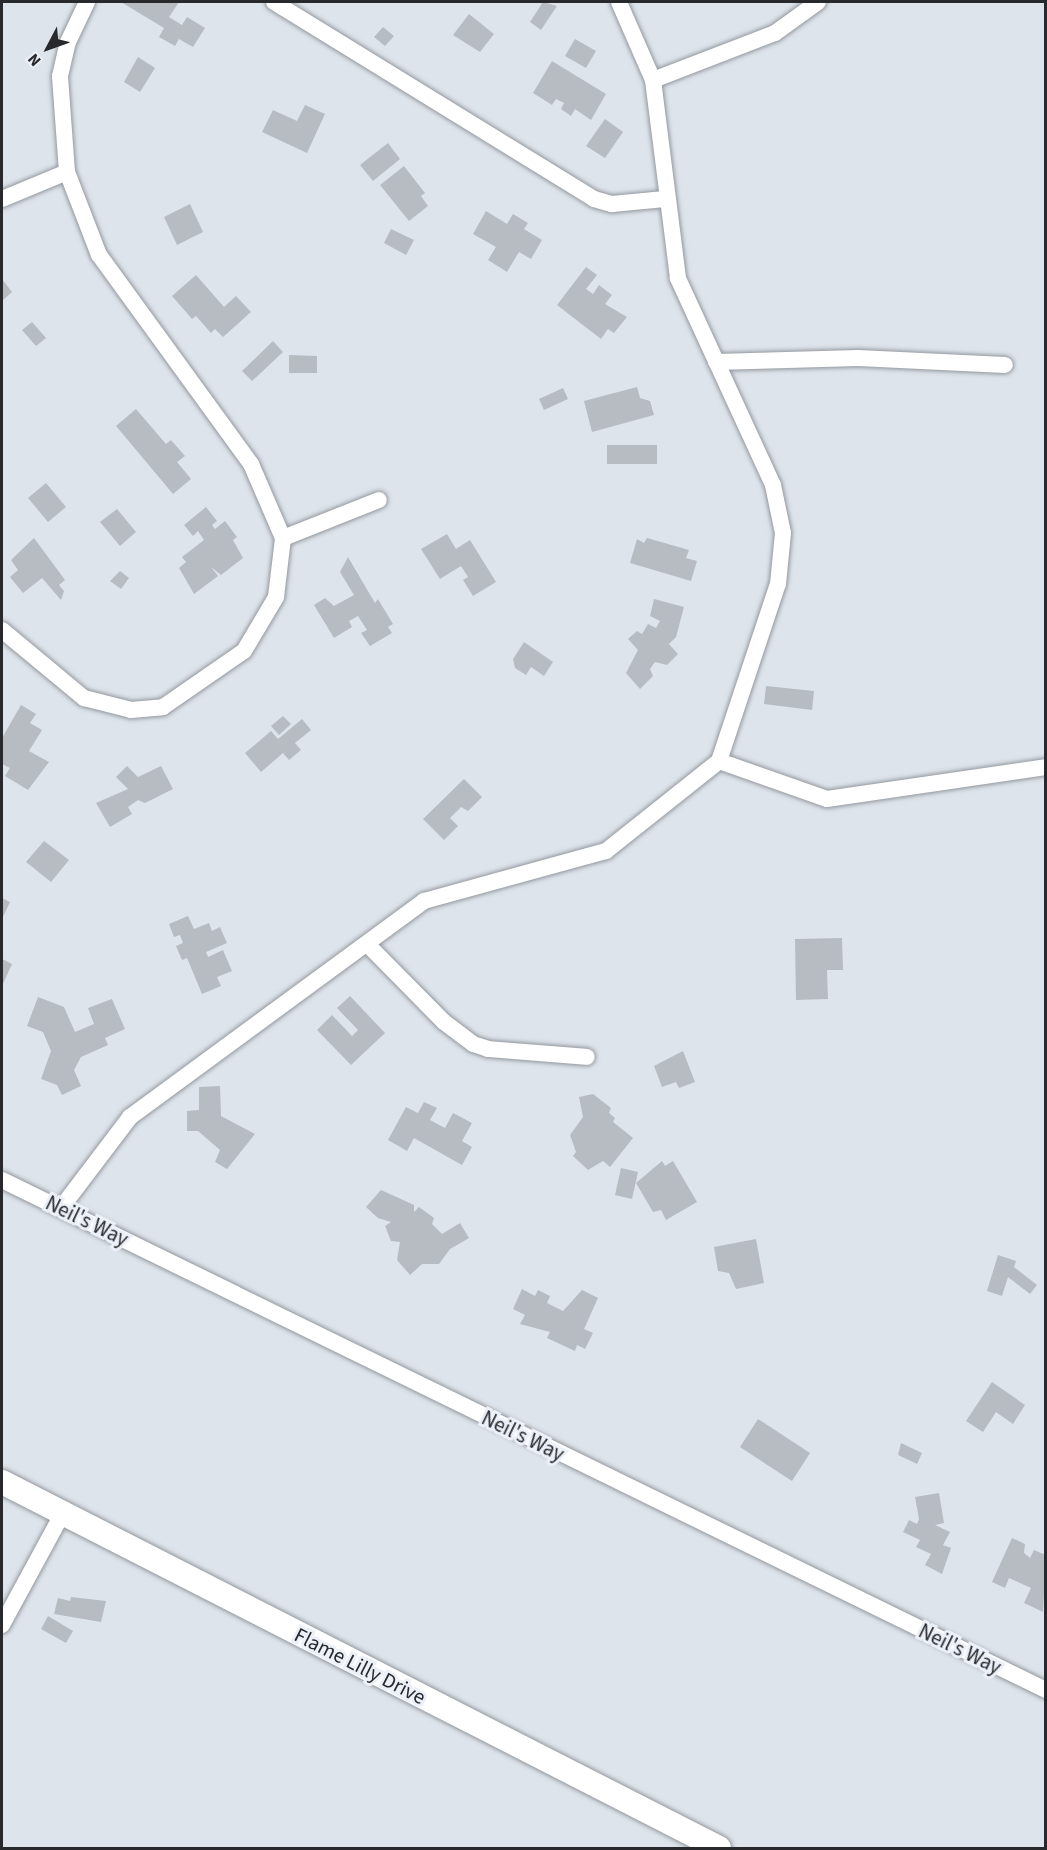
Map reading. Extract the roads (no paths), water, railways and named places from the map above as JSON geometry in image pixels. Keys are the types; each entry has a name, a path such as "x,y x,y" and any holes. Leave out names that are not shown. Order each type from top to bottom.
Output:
{"street":[{"path":"2,630 84,698 131,710 163,707 244,651 276,597 283,538 250,464 99,255 67,172 60,76 69,42 87,2"},
{"path":"274,2 594,199 612,204 665,199"},
{"path":"61,1208 130,1117 368,945 423,901 606,851 720,761 778,584 783,534 773,485 678,278 665,199 653,80 619,2"},
{"path":"653,80 775,33 818,2"},
{"path":"2,199 67,172"},
{"path":"716,362 858,358 1005,365"},
{"path":"283,538 379,500"},
{"path":"720,761 827,799 847,799 1046,767"},
{"path":"368,945 444,1022 473,1044 488,1049 586,1057"},
{"name":"Neil's Way","path":"2,1180 1046,1690"},
{"name":"Flame Lilly Drive","path":"2,1482 64,1511 316,1644 719,1848"},
{"path":"2,1625 64,1511"}]}
